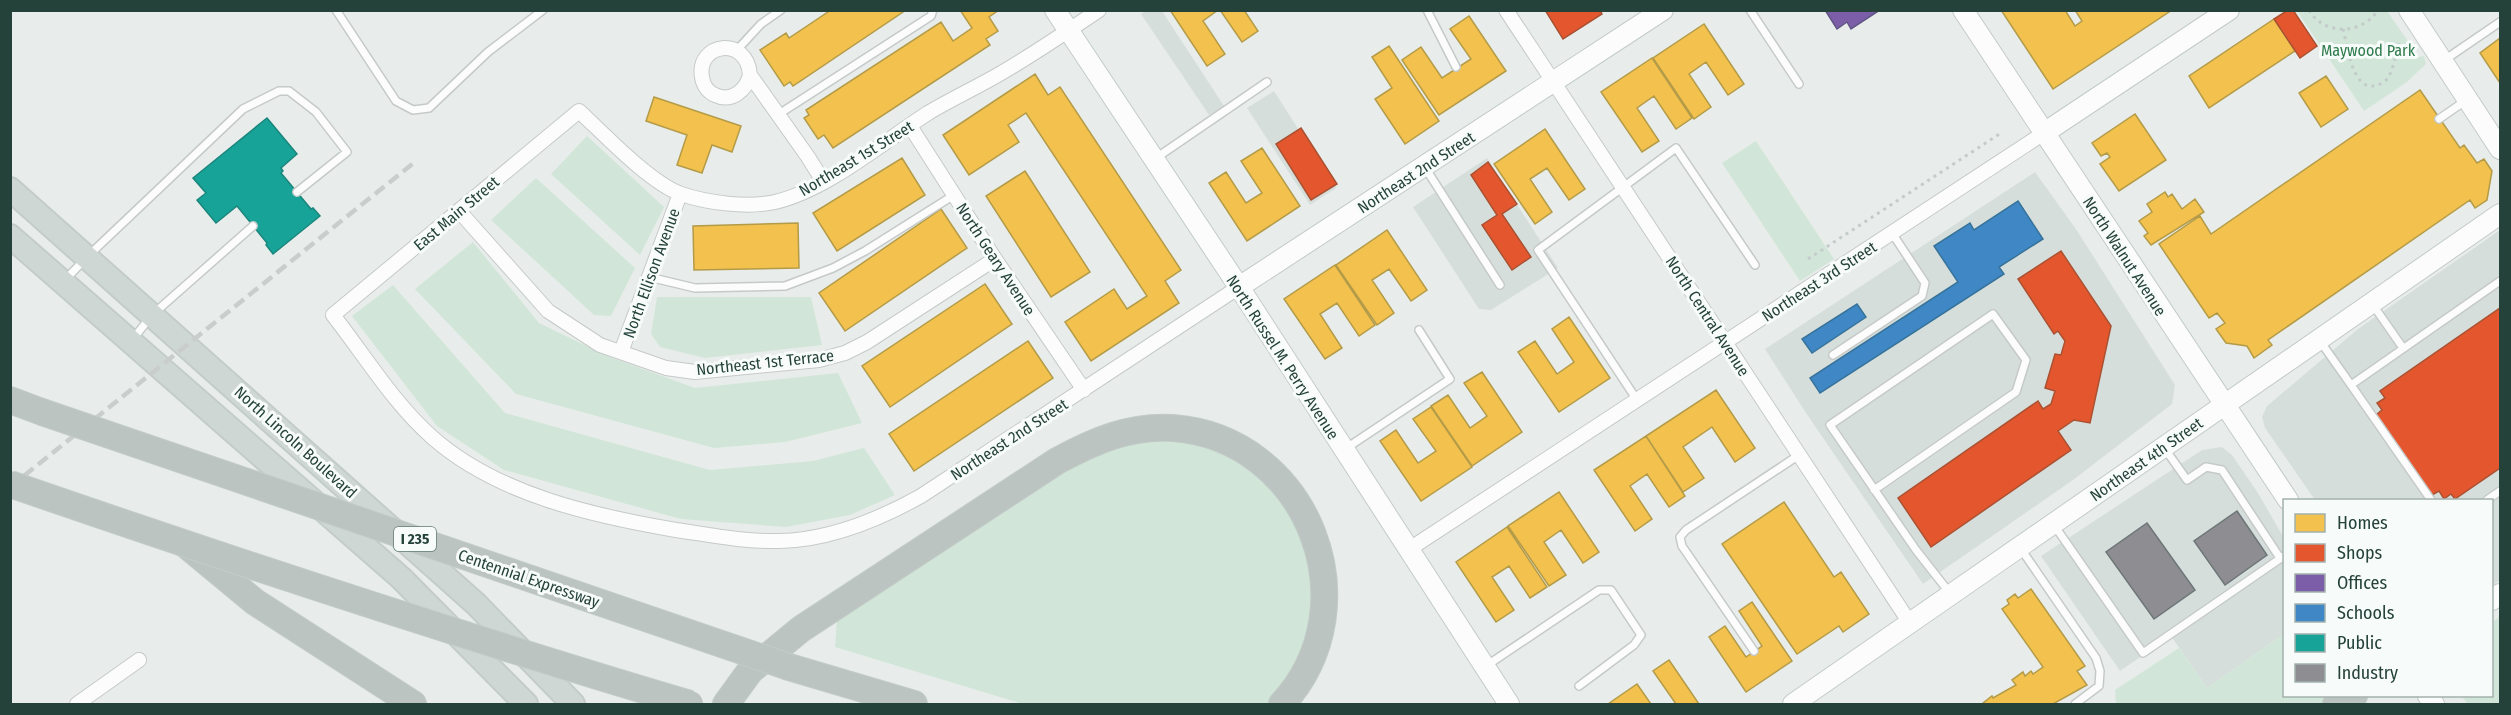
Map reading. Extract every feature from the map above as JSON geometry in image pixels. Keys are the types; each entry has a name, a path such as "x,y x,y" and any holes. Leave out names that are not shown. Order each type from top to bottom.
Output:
{"highway":[{"name":"Centennial Expressway","path":"10,400 789,667 914,705"},
{"path":"726,705 750,670 774,649 1057,461 1091,442 1118,433 1154,428 1197,432 1237,447 1260,461 1279,478 1296,500 1307,520 1317,543 1322,568 1324,614 1319,639 1310,661 1282,705"},
{"path":"10,484 485,643 690,705"},
{"path":"185,544 255,602 412,704"},
{"path":"2336,705 2354,697"}],"main road":[{"name":"North Lincoln Boulevard","path":"10,189 476,604 573,705"},
{"name":"North Lincoln Boulevard","path":"10,236 401,578 526,705"}],"street":[{"name":"North Russel M. Perry Avenue","path":"1055,10 1239,287 1509,705"},
{"name":"Northeast 1st Street","path":"579,111 626,156 680,194 723,202 774,202 804,192 823,181 1099,10"},
{"name":"North Central Avenue","path":"1506,10 1910,623"},
{"name":"Northeast 2nd Street","path":"333,315 405,410 433,439 478,471 515,488 618,520 720,537 780,541 840,531 895,510 938,486 1663,10"},
{"name":"North Walnut Avenue","path":"1963,10 2287,499"},
{"name":"Northeast 3rd Street","path":"1408,550 2229,10"},
{"path":"2409,10 2500,149"},
{"path":"725,48 737,50 744,56 750,75 748,83 741,92 732,96 717,96 709,91 703,82 701,71 705,59 714,51 725,48"},
{"path":"750,75 823,181"},
{"name":"East Main Street","path":"333,315 579,111"},
{"name":"North Geary Avenue","path":"909,126 995,259 1084,390"},
{"name":"North Ellison Avenue","path":"621,352 680,194"},
{"name":"Northeast 1st Terrace","path":"459,211 548,311 600,345 666,368 694,372 819,360 845,353 867,342 995,259"},
{"name":"Northeast 4th Street","path":"1793,705 2500,214"},
{"path":"77,705 139,660"}],"lane":[{"path":"336,10 396,101 413,110 429,108 488,52 543,10"},
{"path":"737,50 761,24 781,10"},
{"path":"779,114 931,16 933,10"},
{"path":"1427,10 1456,67"},
{"path":"1750,10 1799,84"},
{"path":"2442,62 2500,22"},
{"path":"1154,160 1267,82"},
{"path":"63,282 87,256 243,109 279,91 289,91 316,112 347,152 297,192"},
{"path":"2439,118 2468,99"},
{"path":"1637,400 1538,250 1676,148 1755,265"},
{"path":"1425,166 1500,285"},
{"path":"649,277 695,288 785,286 833,268 954,195"},
{"path":"131,342 152,315 254,226"},
{"path":"1833,355 1922,296 1925,283 1892,233"},
{"path":"2351,385 2500,281"},
{"path":"2372,303 2403,348"},
{"path":"1874,490 2016,392 2026,360 1993,314 1830,425 1874,490 1951,594"},
{"path":"1343,450 1450,379 1419,330"},
{"path":"2319,339 2430,499"},
{"path":"2053,523 2143,653 2282,557 2222,470 2206,466 2187,480 2164,447"},
{"path":"1754,651 1682,546 1680,537 1686,530 1799,454"},
{"path":"2019,547 2096,658 2100,671 2099,686 2075,705"},
{"path":"1485,667 1599,590 1611,590 1641,635 1634,645 1579,686"}],"path":[{"path":"2309,10 2320,23 2332,28 2343,29 2356,28 2367,22 2378,10"},
{"path":"2343,29 2355,73 2367,86 2375,87 2388,78 2400,41"},
{"path":"1808,259 2001,133"}],"shaded area":[{"path":"1145,11 1162,11 1224,106 1209,115 1141,14"},
{"path":"1274,91 1336,188 1310,205 1247,108"},
{"path":"1487,158 1558,268 1491,310 1479,309 1413,207"},
{"path":"2035,172 2076,229 2175,385 2172,404 2073,480 1923,584 1765,349"},
{"path":"2500,230 2500,580 2493,585 2493,499 2314,499 2265,428 2262,417 2267,406 2358,329"},
{"path":"2222,447 2232,455 2258,493 2283,536 2283,635 2207,688 2171,636 2120,671 2041,556 2202,450"}],"green space":[{"name":"Maywood Park","path":"2297,11 2387,11 2419,57 2424,56 2426,64 2407,82 2364,111"},
{"path":"587,136 664,207 640,255 551,174"},
{"path":"1756,141 1834,259 1800,281 1722,163"},
{"path":"536,178 635,268 611,316 594,315 491,220"},
{"path":"473,242 539,323 607,356 695,388 838,373 862,423 785,442 714,448 516,394 415,289"},
{"path":"393,285 505,413 710,470 813,461 864,448 895,495 850,515 786,527 681,519 504,470 437,426 352,316"},
{"path":"657,297 811,297 822,345 705,358 660,347 651,334"},
{"path":"1183,439 1239,459 1283,498 1306,541 1314,600 1303,651 1272,699 1266,704 1023,704 835,647 837,619 1065,469 1126,440"},
{"path":"2500,616 2500,704 2468,704 2462,697 2493,697 2493,622"},
{"path":"2283,635 2283,697 2331,697 2320,704 2116,704 2115,690 2179,648 2207,688"}],"building: Homes":[{"path":"831,10 906,10 793,86 790,82 784,86 760,50 786,33 789,38"},
{"path":"960,10 999,10 989,17 998,31 986,39 990,45 833,148 824,135 818,139 804,118 809,115 806,110 941,22 953,41 972,28"},
{"path":"1170,10 1218,10 1203,21 1225,54 1207,66"},
{"path":"1220,10 1244,10 1258,31 1242,42"},
{"path":"2001,10 2065,10 2075,26 2082,21 2075,10 2172,10 2053,89"},
{"path":"1469,16 1506,71 1439,115 1402,60 1421,47 1442,78 1471,59 1450,29"},
{"path":"2274,19 2295,51 2209,108 2189,76"},
{"path":"1704,24 1744,84 1728,95 1706,62 1689,74 1711,107 1694,119 1653,58"},
{"path":"2500,38 2500,83 2480,53"},
{"path":"1389,46 1439,121 1405,144 1375,99 1392,88 1372,57"},
{"path":"1652,58 1692,118 1676,129 1654,96 1637,108 1659,141 1642,152 1601,92"},
{"path":"1035,74 1048,95 1060,87 1181,270 1165,281 1179,303 1091,361 1065,322 1114,289 1127,309 1147,296 1026,113 1008,125 1019,142 969,175 943,135"},
{"path":"2326,76 2348,109 2321,127 2299,93"},
{"path":"2420,90 2460,148 2464,145 2477,163 2484,159 2492,171 2487,200 2475,208 2470,200 2268,340 2272,345 2254,358 2247,346 2226,343 2216,329 2225,323 2217,313 2209,318 2159,244 2200,216 2211,234"},
{"path":"654,97 741,126 732,152 712,145 702,173 677,165 687,135 646,121"},
{"path":"2135,114 2166,160 2119,191 2100,164 2110,157 2107,153 2101,156 2092,143"},
{"path":"1545,129 1585,189 1569,200 1547,168 1530,179 1552,212 1535,224 1494,164"},
{"path":"1262,148 1300,206 1247,241 1209,183 1226,172 1246,203 1262,193 1241,161"},
{"path":"902,158 925,195 837,251 813,213"},
{"path":"1025,171 1090,272 1051,297 986,196"},
{"path":"2165,192 2168,197 2172,194 2182,209 2195,199 2204,212 2151,245 2144,236 2148,233 2139,221 2152,212 2147,204"},
{"path":"941,209 967,248 845,331 819,293"},
{"path":"798,223 799,268 694,270 693,226"},
{"path":"1387,230 1427,290 1411,301 1389,269 1372,280 1394,313 1377,325 1336,265"},
{"path":"1335,265 1375,325 1359,336 1337,303 1320,314 1342,348 1325,359 1284,299"},
{"path":"985,284 1012,324 890,407 862,366"},
{"path":"1569,317 1610,378 1559,412 1518,352 1535,341 1557,374 1574,362 1552,329"},
{"path":"1028,341 1053,378 914,471 889,434"},
{"path":"1482,372 1522,432 1472,466 1431,406 1448,395 1470,428 1487,416 1464,383"},
{"path":"1716,390 1755,448 1735,462 1712,427 1683,447 1704,478 1683,492 1646,436"},
{"path":"1431,407 1472,467 1421,501 1380,441 1396,430 1418,463 1436,451 1413,419"},
{"path":"1646,436 1685,496 1669,507 1647,474 1630,486 1652,519 1635,531 1594,470"},
{"path":"1559,492 1599,552 1583,563 1561,530 1544,542 1566,575 1549,586 1508,526"},
{"path":"1784,502 1834,577 1841,572 1869,614 1843,632 1839,626 1797,654 1722,544"},
{"path":"1507,527 1547,587 1530,598 1509,566 1492,577 1514,610 1496,622 1456,562"},
{"path":"2031,589 2085,666 2077,671 2087,685 2053,704 1984,704 1992,696 1993,698 2016,685 2012,680 2023,672 2025,676 2031,671 2033,674 2043,667 2002,609 2009,604 2007,600 2015,594 2018,598"},
{"path":"1752,602 1792,661 1746,692 1709,637 1725,626 1746,657 1762,646 1739,611"},
{"path":"1669,660 1699,704 1676,704 1653,671"},
{"path":"1637,684 1651,704 1608,704"}],"building: Shops":[{"path":"1545,10 1600,10 1602,14 1563,39"},
{"path":"2288,10 2293,10 2317,46 2300,58 2274,19"},
{"path":"1301,128 1337,184 1311,200 1276,144"},
{"path":"1488,162 1517,204 1502,214 1531,257 1512,270 1482,225 1497,215 1471,175"},
{"path":"2061,251 2111,326 2090,423 2074,420 2058,431 2071,450 1931,547 1898,498 2038,401 2043,409 2051,404 2055,391 2045,388 2055,354 2061,355 2065,341 2058,331 2054,334 2018,279"},
{"path":"2500,308 2500,468 2455,499 2451,494 2444,499 2439,491 2432,495 2376,415 2382,410 2377,403 2385,398 2380,391"}],"building: Offices":[{"path":"1825,10 1880,10 1851,29 1847,22 1837,29"}],"building: Schools":[{"path":"2018,201 2043,239 1999,267 2004,274 1820,393 1810,378 1958,282 1934,246 1970,223 1974,230"},
{"path":"1857,304 1866,317 1812,353 1802,339"}],"building: Public":[{"path":"267,118 297,154 281,168 283,171 281,173 311,209 313,208 320,216 273,254 237,206 216,223 197,200 206,193 193,178"}],"building: Industry":[{"path":"2237,511 2267,555 2225,585 2194,541"},
{"path":"2147,523 2195,590 2154,619 2106,552"}],"railway":[{"path":"10,487 416,161"}]}
